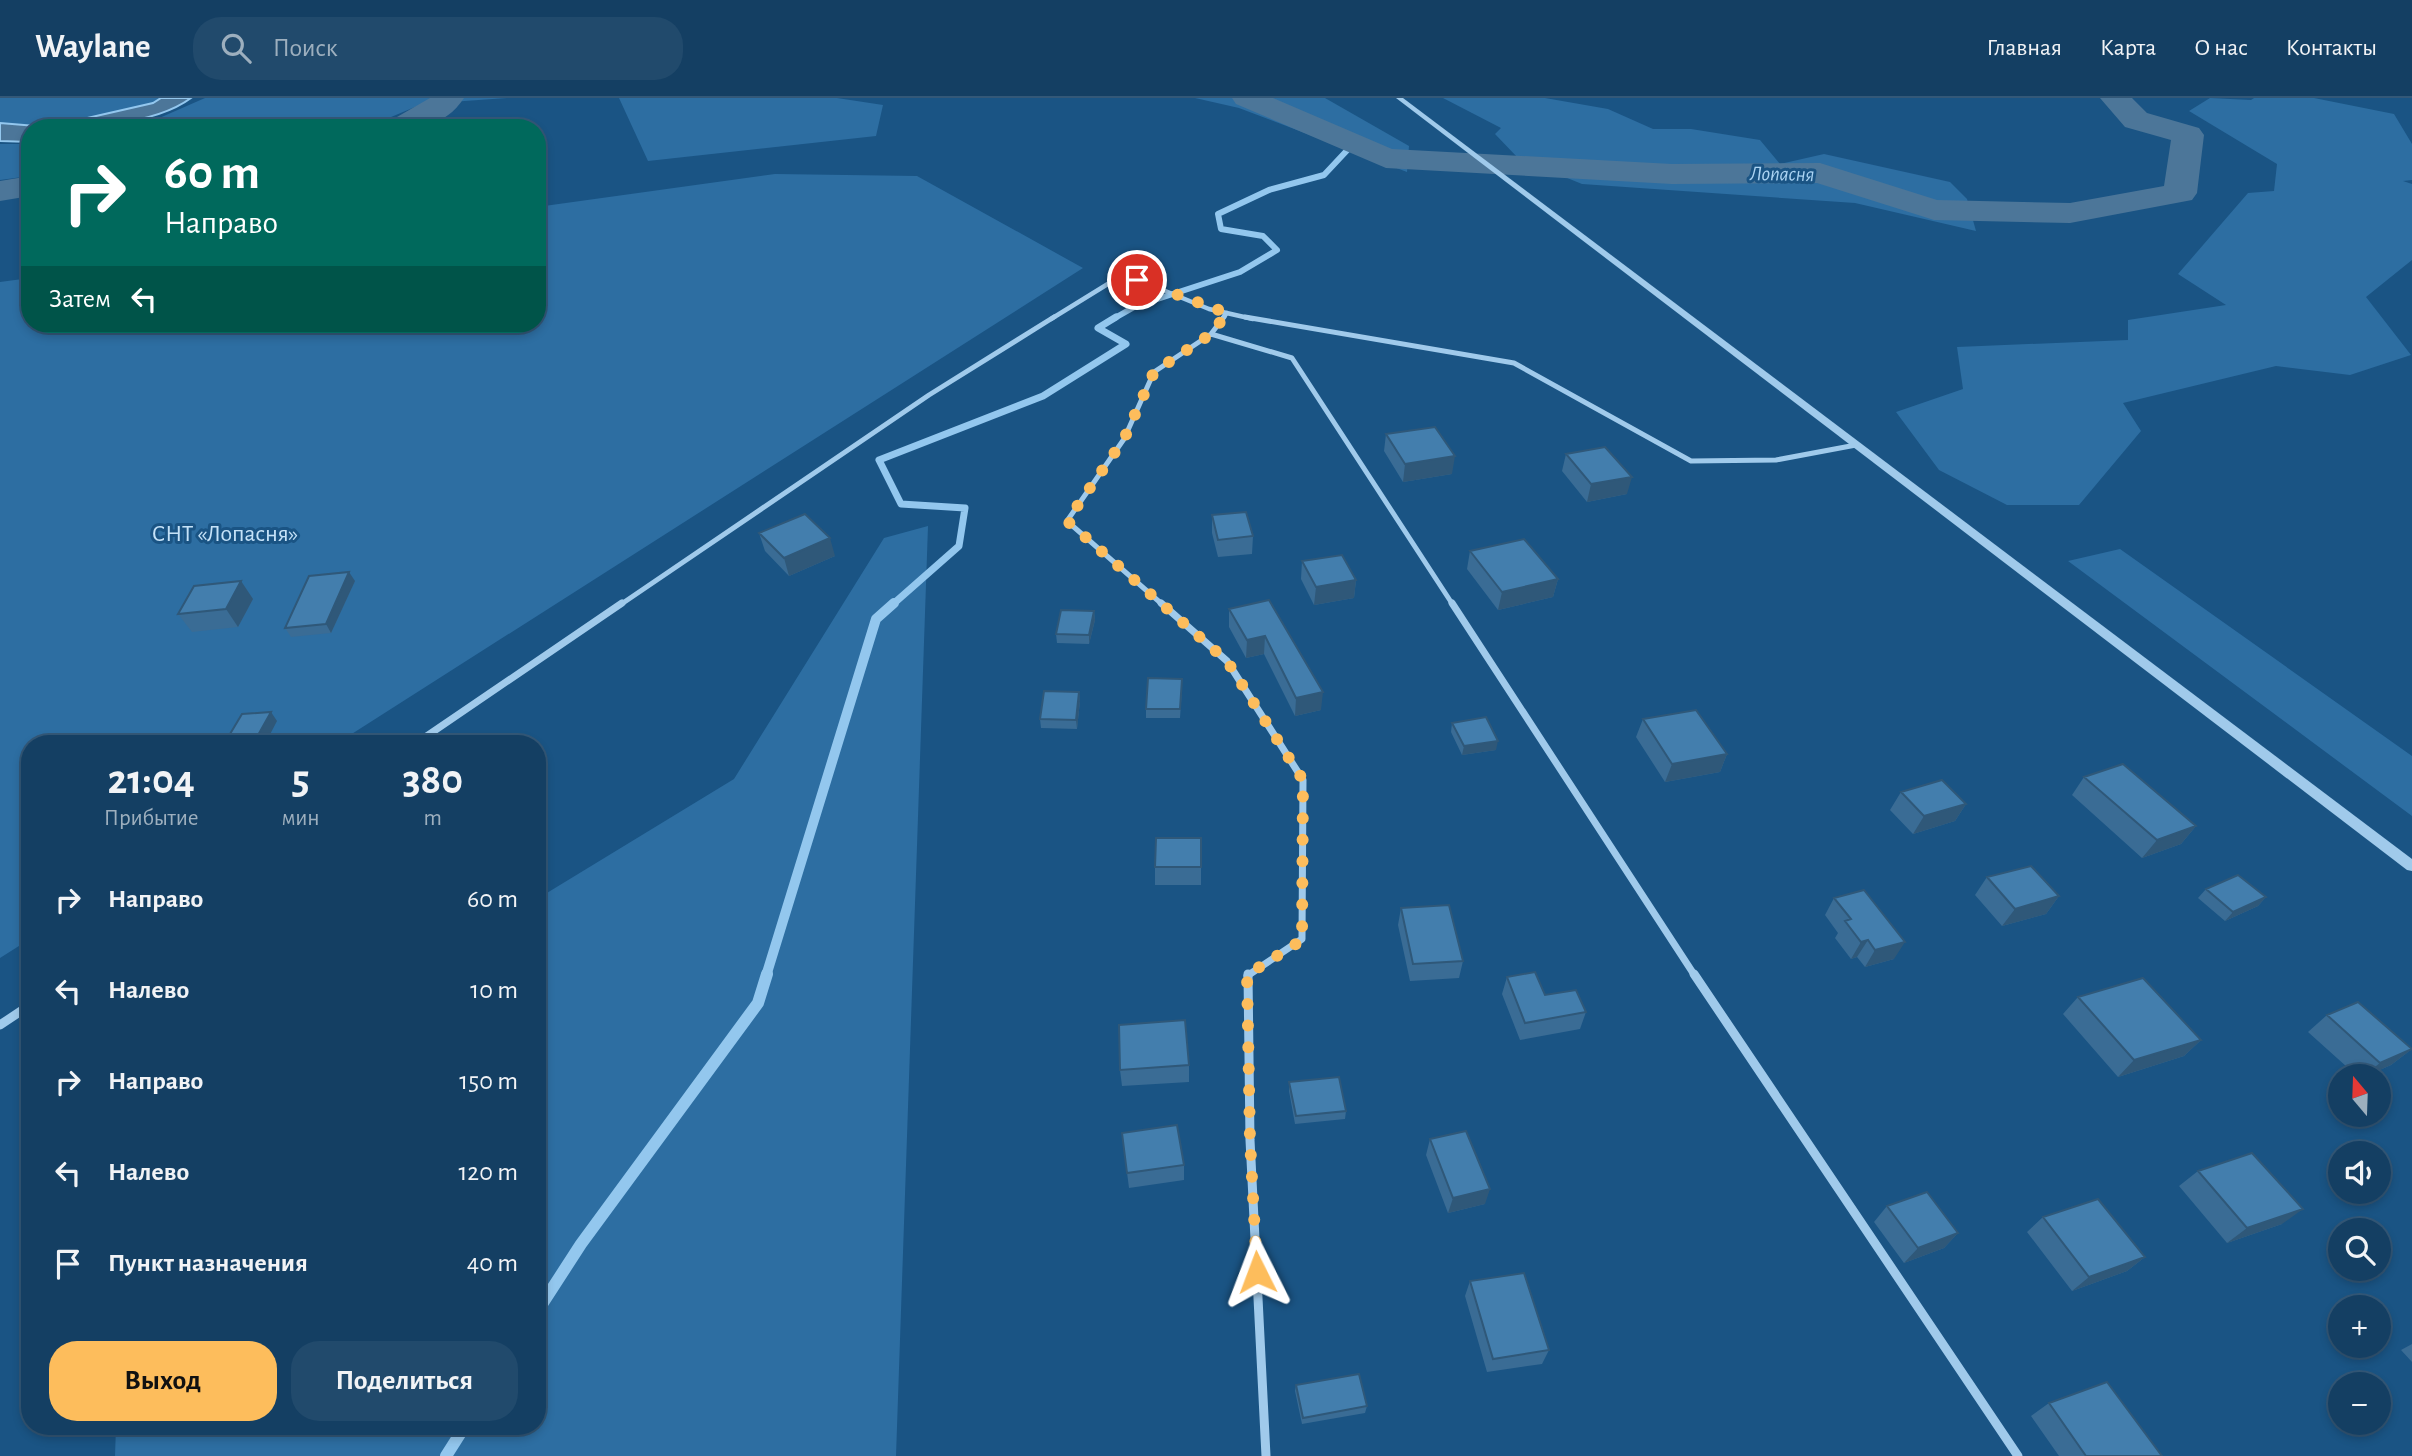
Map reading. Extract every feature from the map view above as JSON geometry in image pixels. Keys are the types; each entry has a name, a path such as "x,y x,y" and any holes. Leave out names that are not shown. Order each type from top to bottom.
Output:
{"street":[{"path":"1399,98 2412,866"},
{"path":"428,735 929,395 1124,274 1209,309 1514,363 1691,461 1776,460 1856,444"},
{"path":"1227,313 1211,334 1154,372 1124,439 1067,521 1227,661 1303,780 1302,940 1247,975 1250,1140 1265,1456"},
{"path":"1211,334 1292,358 1737,1041 2018,1456"},
{"path":"0,1025 21,1011"}],"green space":[{"path":"0,98 161,98 153,103 83,119 21,119 21,125 0,123"},
{"path":"205,98 507,98 422,104 386,119 157,119"},
{"path":"619,98 837,98 883,105 876,136 648,161"},
{"path":"1195,98 1325,98 1409,146 1407,172 1239,108"},
{"path":"1443,98 1545,98 1608,109 1653,129 1691,129 1760,140 1780,164 1824,154 1950,182 1967,199 1976,231 1855,203 1582,184 1518,158 1495,134 1501,128"},
{"path":"2210,98 2314,98 2394,114 2412,144 2412,180 2403,181 2412,184 2412,260 2366,297 2411,355 2350,375 2276,366 2123,403 2141,431 2079,505 2007,505 1939,470 1896,412 1963,389 1957,347 2128,340 2128,320 2226,305 2178,274 2248,193 2274,191 2277,164 2189,111"},
{"path":"0,144 21,144 21,177 0,180"},
{"name":"СНТ «Лопасня»","path":"775,174 917,176 1083,268 350,735 21,735 21,945 0,958 0,282 21,279 21,333 546,333 546,206"},
{"path":"928,526 896,1456 115,1456 116,1435 546,1435 546,894 734,779 884,538"},
{"path":"2120,549 2412,756 2412,816 2068,561"}],"shaded area":[{"path":"161,98 191,98 175,108 139,119 83,119 153,103"},
{"path":"0,123 21,125 21,142 0,141"}],"building":[{"path":"1435,427 1455,456 1405,464 1386,434"},
{"path":"1605,447 1632,477 1591,484 1566,454"},
{"path":"1246,512 1253,536 1218,540 1212,515"},
{"path":"805,514 830,538 784,558 759,533"},
{"path":"1524,539 1558,579 1502,592 1470,551"},
{"path":"1342,555 1356,580 1316,587 1302,561"},
{"path":"349,572 326,624 285,628 309,576"},
{"path":"241,581 226,609 178,614 194,586"},
{"path":"1269,600 1323,692 1296,698 1265,636 1247,640 1229,609"},
{"path":"1061,610 1094,611 1089,635 1056,634"},
{"path":"1148,678 1182,679 1180,709 1146,709"},
{"path":"1044,691 1079,692 1076,720 1040,719"},
{"path":"1696,710 1727,754 1672,764 1643,719"},
{"path":"271,712 258,735 229,735 242,714"},
{"path":"1486,717 1498,741 1464,746 1452,723"},
{"path":"2123,764 2196,826 2157,840 2084,777"},
{"path":"1942,780 1966,804 1924,816 1901,792"},
{"path":"1156,838 1201,838 1201,867 1155,867"},
{"path":"2031,866 2059,896 2015,909 1987,877"},
{"path":"2238,875 2266,897 2233,912 2206,889"},
{"path":"1864,890 1905,942 1875,950 1868,940 1861,942 1845,921 1851,919 1834,898"},
{"path":"1449,905 1463,961 1413,964 1401,908"},
{"path":"1535,972 1545,995 1576,990 1586,1012 1525,1023 1507,977"},
{"path":"2143,978 2201,1040 2134,1060 2078,997"},
{"path":"2358,1002 2412,1049 2380,1063 2327,1015"},
{"path":"1185,1020 1189,1065 1120,1070 1119,1025"},
{"path":"1339,1077 1346,1111 1296,1116 1289,1082"},
{"path":"1177,1125 1184,1165 1127,1173 1122,1133"},
{"path":"1466,1131 1490,1189 1453,1198 1430,1139"},
{"path":"2252,1153 2303,1209 2247,1228 2198,1171"},
{"path":"1927,1192 1958,1233 1918,1248 1887,1206"},
{"path":"2098,1199 2145,1257 2089,1277 2043,1217"},
{"path":"1524,1273 1549,1350 1493,1359 1470,1281"},
{"path":"1359,1374 1367,1406 1303,1418 1296,1385"},
{"path":"2107,1382 2162,1456 2086,1456 2049,1403"}],"waterway":[{"name":"Лопасня","path":"418,119 449,98"},
{"name":"Лопасня","path":"1247,98 1386,158 1672,174 1820,173 1934,210 2070,213 2180,193 2188,135 2136,120 2115,98"},
{"path":"1113,319 1136,306 1240,272 1277,250 1263,236 1221,229 1218,214 1269,190 1324,175 1353,144"},
{"name":"Лопасня","path":"0,191 21,188"},
{"path":"892,605 959,546 965,508 901,504 879,460 1043,396 1126,344 1098,328 1116,317"},
{"path":"766,976 876,619 894,603"},
{"path":"546,1298 581,1244 758,1003 767,974"},
{"path":"446,1456 459,1435"}],"route":[{"path":"1137,280 1209,309 1227,313 1211,334 1154,372 1124,439 1067,521 1227,661 1303,780 1302,940 1247,975 1250,1140 1257,1272"}]}
